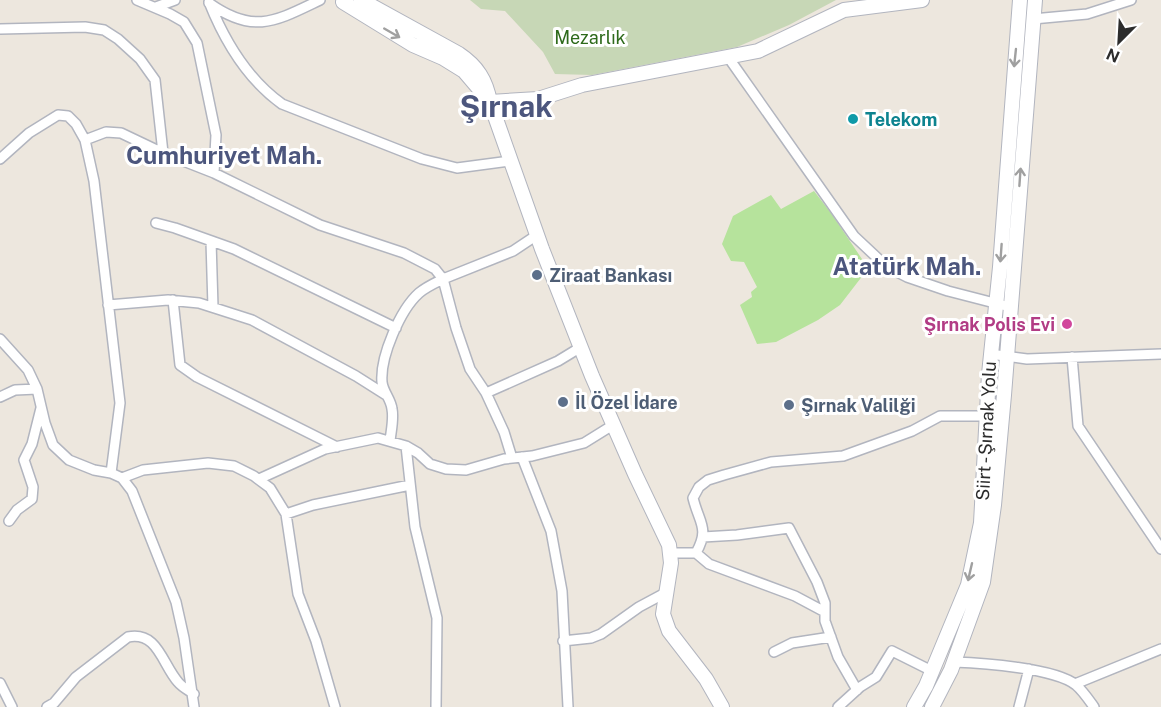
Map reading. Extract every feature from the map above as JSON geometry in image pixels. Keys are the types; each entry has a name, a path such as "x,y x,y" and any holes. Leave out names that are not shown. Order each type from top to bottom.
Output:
{"street":[{"path":"137,0 184,22 197,43 216,135 214,173"},
{"path":"156,8 175,0"},
{"path":"208,1 225,14 242,21 256,22 279,20 320,0"},
{"path":"361,0 472,63 481,75 537,235 581,347 669,545 671,563 663,614 669,631 706,679 722,707"},
{"path":"490,102 538,99 582,85 758,51 844,10 922,0"},
{"name":"Siirt - Şırnak Yolu","path":"932,707 954,662 982,582 995,494 1006,357 1003,306 1020,0"},
{"name":"Siirt - Şırnak Yolu","path":"914,707 932,671 968,585 981,522 990,354 1003,306 1035,0"},
{"path":"1033,19 1087,14 1131,0"},
{"path":"208,1 242,66 264,91 282,104 440,164 457,168 510,161"},
{"path":"346,1 413,45 443,58 464,71 490,102"},
{"path":"0,29 85,27 104,30 118,39 140,59 155,80 163,153"},
{"path":"728,57 854,236 887,267 907,277 948,291 1003,306"},
{"path":"0,159 29,133 58,114 68,116 76,124 85,140 94,181 120,403 111,473"},
{"path":"85,140 106,132 121,133 214,173 320,225 404,253 435,269 443,279 470,369 486,393 504,432 512,458"},
{"path":"156,224 175,228 234,249 396,328"},
{"path":"390,441 392,409 382,379 387,352 396,328 408,307 419,293 443,279 513,251 537,235"},
{"path":"211,241 213,307"},
{"path":"108,305 173,300 213,307 252,320 356,376 388,397"},
{"path":"173,300 180,366 197,377 337,447"},
{"path":"0,339 28,370 37,389 53,445 69,460 122,478 132,491 176,602 194,693 194,707"},
{"path":"486,393 558,361 581,347"},
{"path":"990,354 1027,359 1161,354"},
{"path":"1072,357 1078,426 1161,549"},
{"path":"0,397 15,390 37,389"},
{"path":"9,521 17,510 32,499 33,487 24,460 32,444 41,407"},
{"path":"696,553 704,529 696,513 693,498 699,487 708,480 771,462 843,456 912,431 940,416 987,416"},
{"path":"258,479 325,449 378,438 406,446 430,464 446,469 466,471 504,459 584,443 614,425"},
{"path":"406,446 415,527 437,618 436,707"},
{"path":"522,457 551,531 562,591 568,707"},
{"path":"122,478 143,470 207,463 234,466 270,488 286,514 298,594 316,641 335,707"},
{"path":"286,514 313,505 410,485"},
{"path":"703,537 789,528 817,582 825,603 825,621 838,657 857,690"},
{"path":"670,553 696,553 709,564 795,596 825,612"},
{"path":"563,641 591,638 601,634 639,607 667,592"},
{"path":"47,707 54,703 76,677 128,637 138,635 151,642 177,681 194,693"},
{"path":"774,652 792,643 831,637"},
{"path":"1075,684 1161,649"},
{"path":"838,707 876,677 892,651 932,671"},
{"path":"954,662 1044,672 1075,684 1094,707"},
{"path":"1019,707 1029,669"},
{"path":"0,683 12,707"}],"green space":[{"name":"Mezarlık","path":"470,0 836,0 789,25 737,47 592,75 555,74 543,52 505,11 481,9"},
{"path":"814,191 866,265 867,270 840,305 818,320 776,342 757,344 740,305 752,297 751,292 757,287 744,262 731,261 722,244 733,216 771,195 781,209"}],"place":[{"name":"Telekom","path":"853,119"},
{"name":"Ziraat Bankası","path":"537,275"},
{"name":"Şırnak Polis Evi","path":"1067,324"},
{"name":"İl Özel İdare","path":"563,402"},
{"name":"Şırnak Valilği","path":"789,405"}],"district":[{"name":"Şırnak","path":"506,106"},
{"name":"Cumhuriyet Mah.","path":"224,155"},
{"name":"Atatürk Mah.","path":"907,266"}]}
